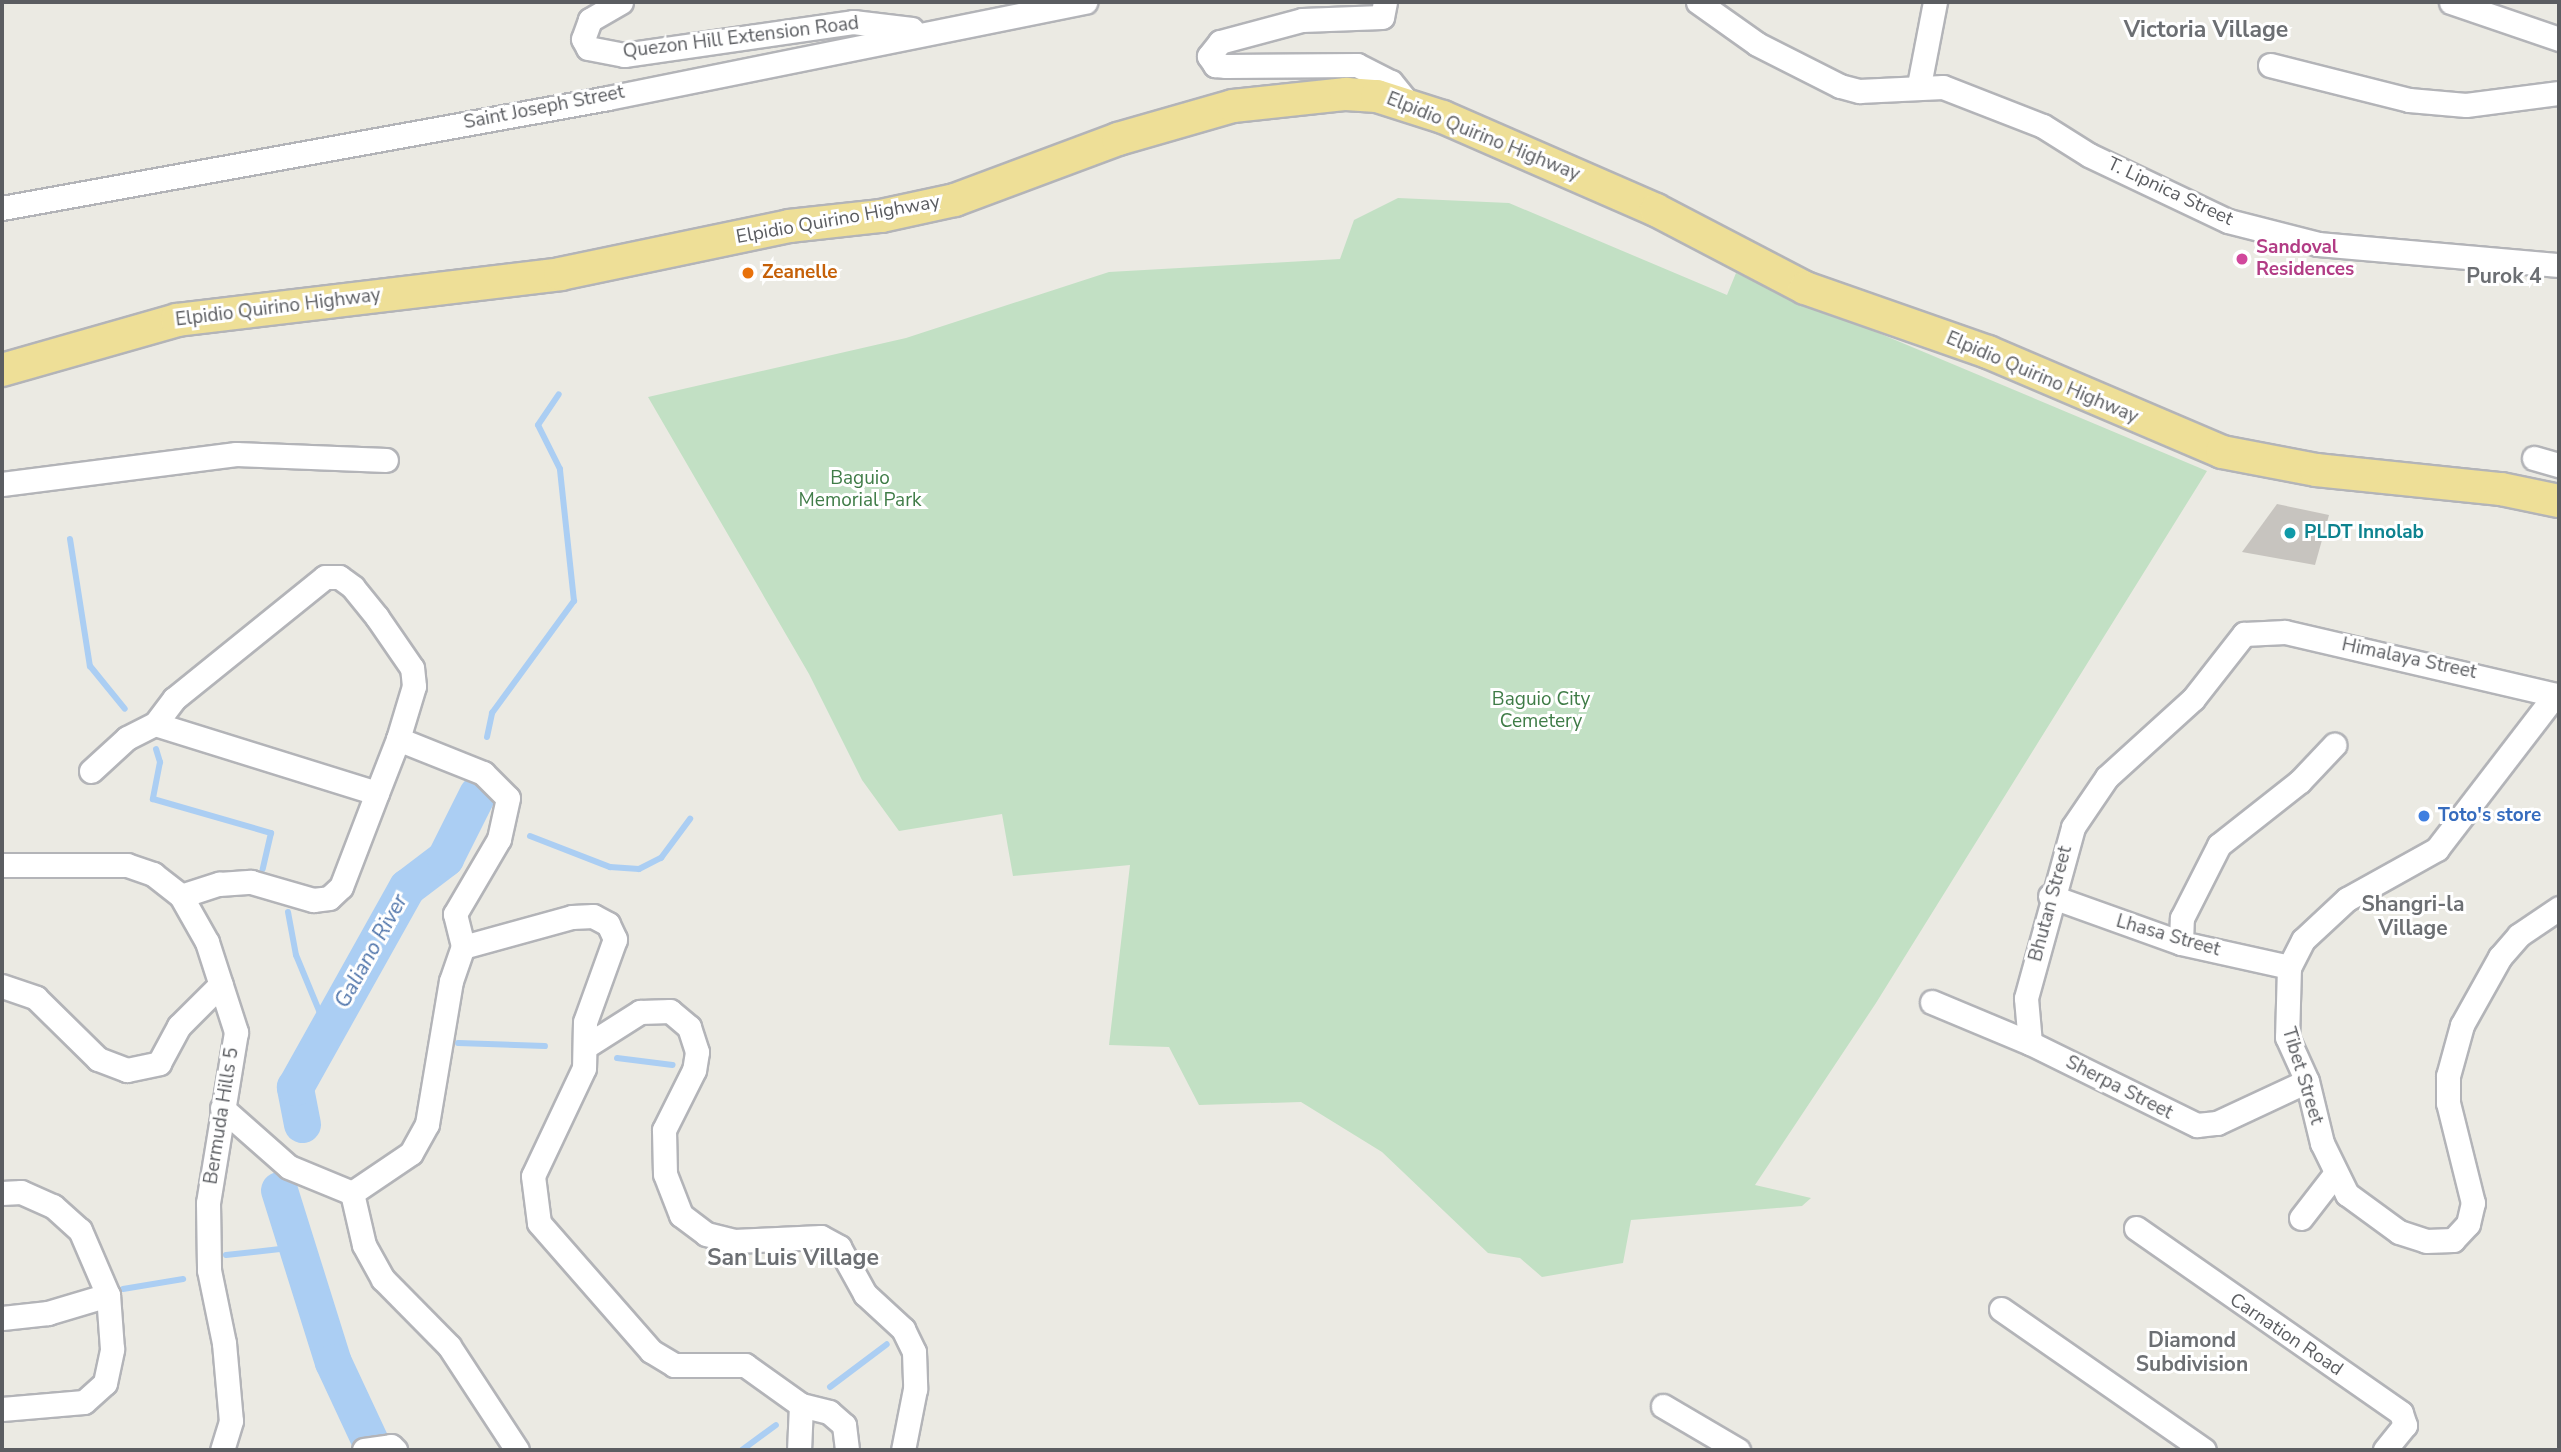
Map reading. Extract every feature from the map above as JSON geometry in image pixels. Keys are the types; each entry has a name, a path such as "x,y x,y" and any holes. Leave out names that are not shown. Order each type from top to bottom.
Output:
{"highway":[{"name":"Elpidio Quirino Highway","path":"2,370 177,320 560,274 789,226 893,213 955,200 1118,139 1233,106 1346,94 1409,104 1645,205 1805,288 1988,352 2197,443 2255,460 2501,489 2559,501"}],"street":[{"name":"Quezon Hill Extension Road","path":"621,2 590,20 583,39 588,48 624,55 853,22 890,22 918,31"},
{"name":"Saint Joseph Street","path":"2,208 608,98 918,31 996,23 1085,2"},
{"path":"1385,2 1382,17 1302,20 1227,39 1209,56 1215,65 1226,66 1357,65 1391,82 1409,104"},
{"name":"T. Lipnica Street","path":"1698,2 1757,44 1840,86 1859,91 1919,85 1943,87 2043,126 2145,182 2262,231 2328,245 2559,265"},
{"path":"1919,85 1935,2"},
{"path":"2451,2 2559,39"},
{"path":"2270,65 2409,100 2466,105 2559,93"},
{"path":"2,484 214,455 306,453 386,460"},
{"path":"2534,458 2559,466"},
{"path":"91,771 127,737 155,724 174,699 306,588 325,577 339,577 361,597 412,668 414,687 398,739 341,887 329,898 313,901 251,882 219,884 181,896"},
{"name":"Himalaya Street","path":"2257,630 2557,696"},
{"name":"Bhutan Street","path":"2030,1043 2024,1009 2050,896 2073,827 2107,777 2193,699 2235,641 2257,630"},
{"name":"Tibet Street","path":"2557,696 2437,849 2347,899 2303,940 2289,967 2287,1037 2307,1082 2335,1174 2347,1194 2389,1226 2426,1241 2454,1240 2468,1224 2473,1203 2448,1103 2448,1076 2462,1025 2500,957 2519,934 2559,908"},
{"path":"155,724 377,793"},
{"path":"352,1193 411,1153 427,1124 444,1016 463,947 455,914 499,839 508,798 483,773 398,739"},
{"path":"2181,943 2182,918 2219,845 2300,781 2334,745"},
{"name":"Bermuda Hills 5","path":"2,865 127,865 153,874 181,896 207,942 236,1032 208,1203 208,1257 224,1343 231,1422 222,1450"},
{"name":"Lhasa Street","path":"2050,896 2181,943 2289,967"},
{"path":"463,947 572,917 593,916 608,924 615,939 594,987 585,1022 588,1045 567,1111 533,1176 539,1223 651,1352 674,1365 745,1365 801,1405 829,1412 844,1425 847,1450"},
{"path":"2,986 36,998 98,1059 127,1070 159,1063 178,1026 221,984"},
{"name":"Sherpa Street","path":"1932,1002 2030,1043 2197,1125 2217,1123 2307,1082"},
{"path":"588,1045 640,1012 670,1011 689,1027 697,1052 694,1070 664,1130 664,1174 681,1215 706,1234 734,1241 821,1237 839,1247 866,1294 903,1329 914,1352 915,1389 903,1450"},
{"path":"222,1108 289,1167 352,1193"},
{"path":"2301,1218 2335,1174"},
{"path":"2,1193 21,1192 53,1206 80,1230 108,1295 112,1349 105,1383 84,1402 2,1409"},
{"path":"352,1193 364,1245 383,1279 449,1346 517,1450"},
{"name":"Carnation Road","path":"2136,1228 2401,1413 2404,1425 2385,1450"},
{"path":"2,1318 48,1313 108,1295"},
{"path":"2001,1309 2204,1450"},
{"path":"799,1450 801,1405"},
{"path":"1663,1406 1738,1450"},
{"path":"366,1449 393,1448"}],"green space":[{"name":"Baguio City Cemetery","path":"1398,198 1509,203 1727,295 1736,273 2207,471 1876,1003 1755,1185 1811,1198 1802,1206 1631,1220 1623,1263 1542,1277 1520,1258 1488,1253 1382,1152 1301,1102 1199,1105 1169,1047 1109,1045 1130,865 1013,876 1002,814 899,831 862,780 809,674 648,397 906,338 1109,272 1340,259 1354,220"}],"building":[{"name":"PLDT Innolab","path":"2277,504 2329,515 2315,565 2242,552"}],"waterway":[{"path":"487,737 492,713 574,601 560,469 538,425 559,394"},
{"path":"70,539 90,666 125,709"},
{"path":"156,749 160,762 153,799 271,833 263,869"},
{"name":"Galiano River","path":"302,1124 295,1087 407,887 445,858 477,794"},
{"path":"530,836 610,867 639,869 661,858 690,819"},
{"path":"288,912 296,955 327,1030"},
{"path":"458,1043 545,1046"},
{"path":"617,1058 673,1065"},
{"name":"Galiano River","path":"279,1190 333,1362 374,1450"},
{"path":"226,1255 298,1247"},
{"path":"123,1289 183,1279"},
{"path":"830,1387 887,1344"},
{"path":"742,1450 776,1425"}],"place":[{"name":"Sandoval Residences","path":"2242,259"},
{"name":"Zeanelle","path":"748,273"},
{"name":"PLDT Innolab","path":"2290,533"},
{"name":"Toto's store","path":"2424,816"}],"district":[{"name":"Victoria Village","path":"2206,30"},
{"name":"Purok 4","path":"2504,276"},
{"name":"Shangri-la Village","path":"2413,916"},
{"name":"San Luis Village","path":"793,1258"},
{"name":"Diamond Subdivision","path":"2192,1352"}],"park label":[{"name":"Baguio Memorial Park","path":"860,490"}]}
